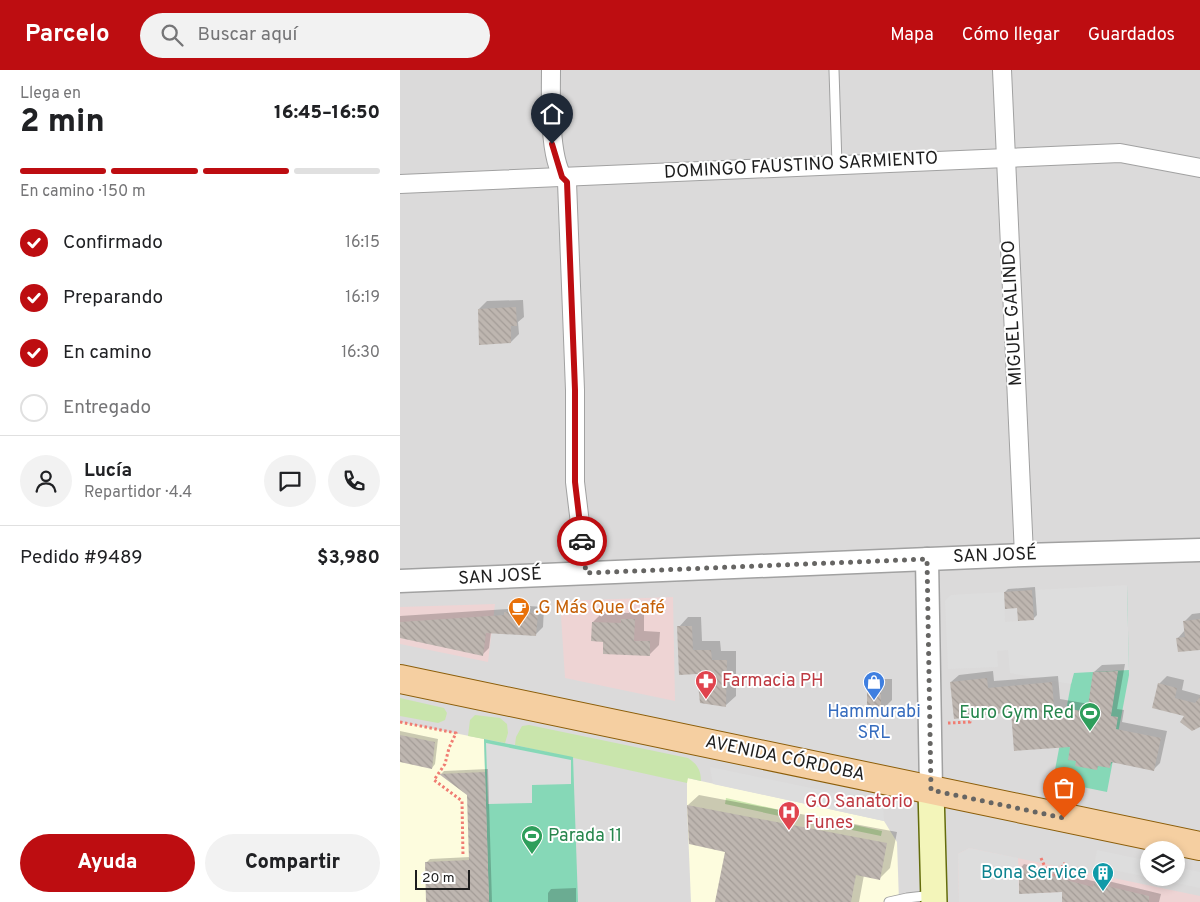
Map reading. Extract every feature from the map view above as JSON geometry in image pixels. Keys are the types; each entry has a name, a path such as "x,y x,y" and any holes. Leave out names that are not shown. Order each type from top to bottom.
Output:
{"main road":[{"name":"AVENIDA CÓRDOBA","path":"400,679 1200,846"},
{"path":"931,790 934,898"}],"street":[{"path":"551,70 552,144 562,177 567,182 575,390 575,482 586,573"},
{"name":"MIGUEL GALINDO","path":"1002,70 1024,555"},
{"name":"DOMINGO FAUSTINO SARMIENTO","path":"400,184 1120,152 1200,168"},
{"name":"SAN JOSÉ","path":"400,581 1024,555 1200,550"},
{"path":"927,559 931,790"}],"lane":[{"path":"834,70 837,165"},
{"path":"889,902 907,898 934,898"}],"path":[{"path":"400,722 456,733 449,748 445,764 434,780 462,801 464,856"},
{"path":"1041,858 1048,874 1052,876 1055,876 1065,863"}],"shaded area":[{"path":"400,70 1200,70 1200,902 400,902"},
{"path":"1127,585 1129,670 1074,673 1071,684 1010,673 1008,650 997,651 998,667 948,669 945,601 951,595 1004,592 1005,622 1034,620 1032,590"},
{"path":"673,597 675,701 565,678 560,601"},
{"path":"495,604 488,662 400,644 400,607"},
{"path":"400,722 484,739 489,902 400,902"},
{"path":"486,743 571,760 571,784 532,785 532,803 488,804"},
{"path":"710,767 883,803 884,821 713,784"},
{"name":"GO Sanatorio Funes","path":"687,778 884,821 897,842 899,902 691,902"},
{"path":"969,848 1140,884 1140,886 1152,886 1200,896 1200,902 959,902 958,854"},
{"path":"969,848 1018,858 1019,893 1062,892 1062,902 959,902 958,854"},
{"path":"1097,850 1140,859 1140,875 1094,866"},
{"path":"1185,869 1200,872 1200,888 1185,885"}],"green space":[{"name":"Euro Gym Red","path":"1127,585 1129,675 1107,792 1053,781 1073,673"},
{"path":"400,698 444,708 447,713 445,720 438,723 400,716"},
{"path":"475,715 500,718 507,724 508,733 505,743 468,736 470,720"},
{"path":"529,725 688,758 698,768 701,781 688,778 687,783 515,745 516,737 522,726"},
{"name":"Parada 11","path":"484,739 573,757 578,902 489,902"},
{"path":"726,798 794,813 793,819 725,804"},
{"path":"814,816 882,831 881,836 813,822"}],"building":[{"path":"516,307 517,326 511,326 511,343 479,345 478,309"},
{"path":"1032,590 1034,620 1018,621 1017,608 1005,609 1004,592"},
{"path":"504,612 538,613 536,636 486,633 483,656 400,638 400,622 504,615"},
{"path":"621,619 635,619 634,641 650,641 650,656 603,654 603,642 591,641 592,622 621,623"},
{"path":"1200,619 1200,650 1178,652 1176,638 1185,637 1183,621"},
{"path":"677,626 692,626 693,650 711,650 712,660 727,660 726,707 700,703 697,674 679,675"},
{"path":"1118,671 1111,716 1118,717 1116,729 1161,738 1154,771 1111,762 1110,768 1098,766 1097,770 1075,766 1076,761 1068,760 1070,747 1014,751 1011,712 954,719 950,682 987,678 988,688 1052,682 1054,706 1087,712 1093,672"},
{"path":"1158,683 1177,688 1175,698 1195,703 1200,697 1200,727 1192,731 1180,722 1184,716 1152,708"},
{"path":"867,690 881,690 881,713 867,712"},
{"path":"400,735 435,742 432,769 400,762"},
{"path":"485,772 489,902 426,902 425,862 469,860 467,795 439,774"},
{"name":"GO Sanatorio Funes","path":"687,805 887,843 880,880 856,875 851,902 715,902 725,852 689,844"},
{"path":"1019,868 1093,887 1094,883 1149,896 1149,902 1062,902 1062,892 1019,894"}],"way so far":[{"path":"582,541 586,573 927,559 931,790 1064,818"}],"place":[{"name":".G Más Que Café","path":"519,627"},
{"name":"Farmacia PH","path":"706,700"},
{"name":"Hammurabi SRL","path":"874,701"},
{"name":"Euro Gym Red","path":"1090,732"},
{"name":"GO Sanatorio Funes","path":"789,831"},
{"name":"Parada 11","path":"532,855"},
{"name":"Bona Service","path":"1103,892"}],"route":[{"path":"552,144 562,177 567,182 575,390 575,482 582,541"}]}
